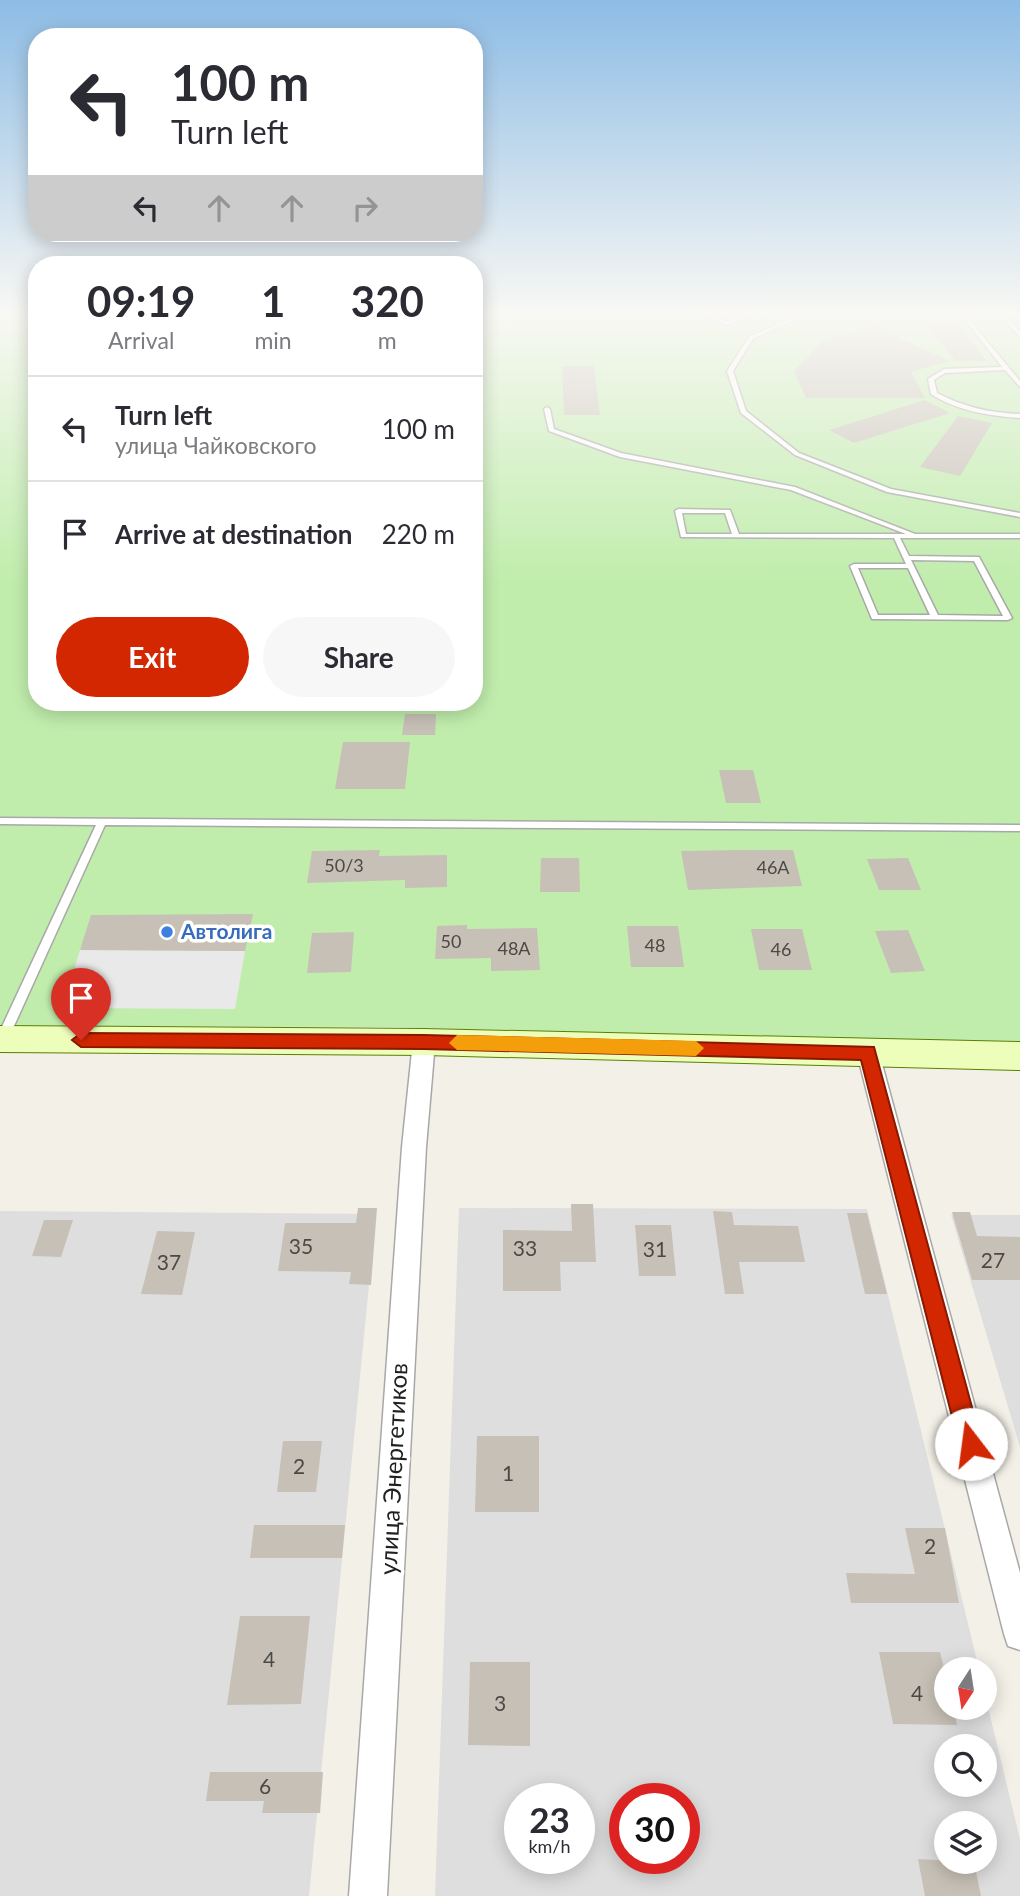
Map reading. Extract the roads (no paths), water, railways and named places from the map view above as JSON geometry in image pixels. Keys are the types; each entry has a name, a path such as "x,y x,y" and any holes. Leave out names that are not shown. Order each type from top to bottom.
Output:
{"street":[{"path":"0,1040 424,1042 1020,1056"},
{"name":"улица Энергетиков","path":"368,1896 414,1147 424,1042"},
{"path":"868,1053 1020,1634"}],"lane":[{"path":"741,405 743,412 797,454 889,491 1020,515"},
{"path":"956,405 996,415 1020,416"},
{"path":"547,409 551,430 620,455 793,488 917,536"},
{"path":"736,536 728,511 678,511 684,536 736,536 896,536 917,536 1020,536"},
{"path":"896,536 935,617"},
{"path":"976,559 1008,618 935,617 875,617 854,566 976,559"},
{"path":"0,821 1020,828"},
{"path":"0,1040 102,822"}],"place":[{"name":"Автолига","path":"167,932"}]}
